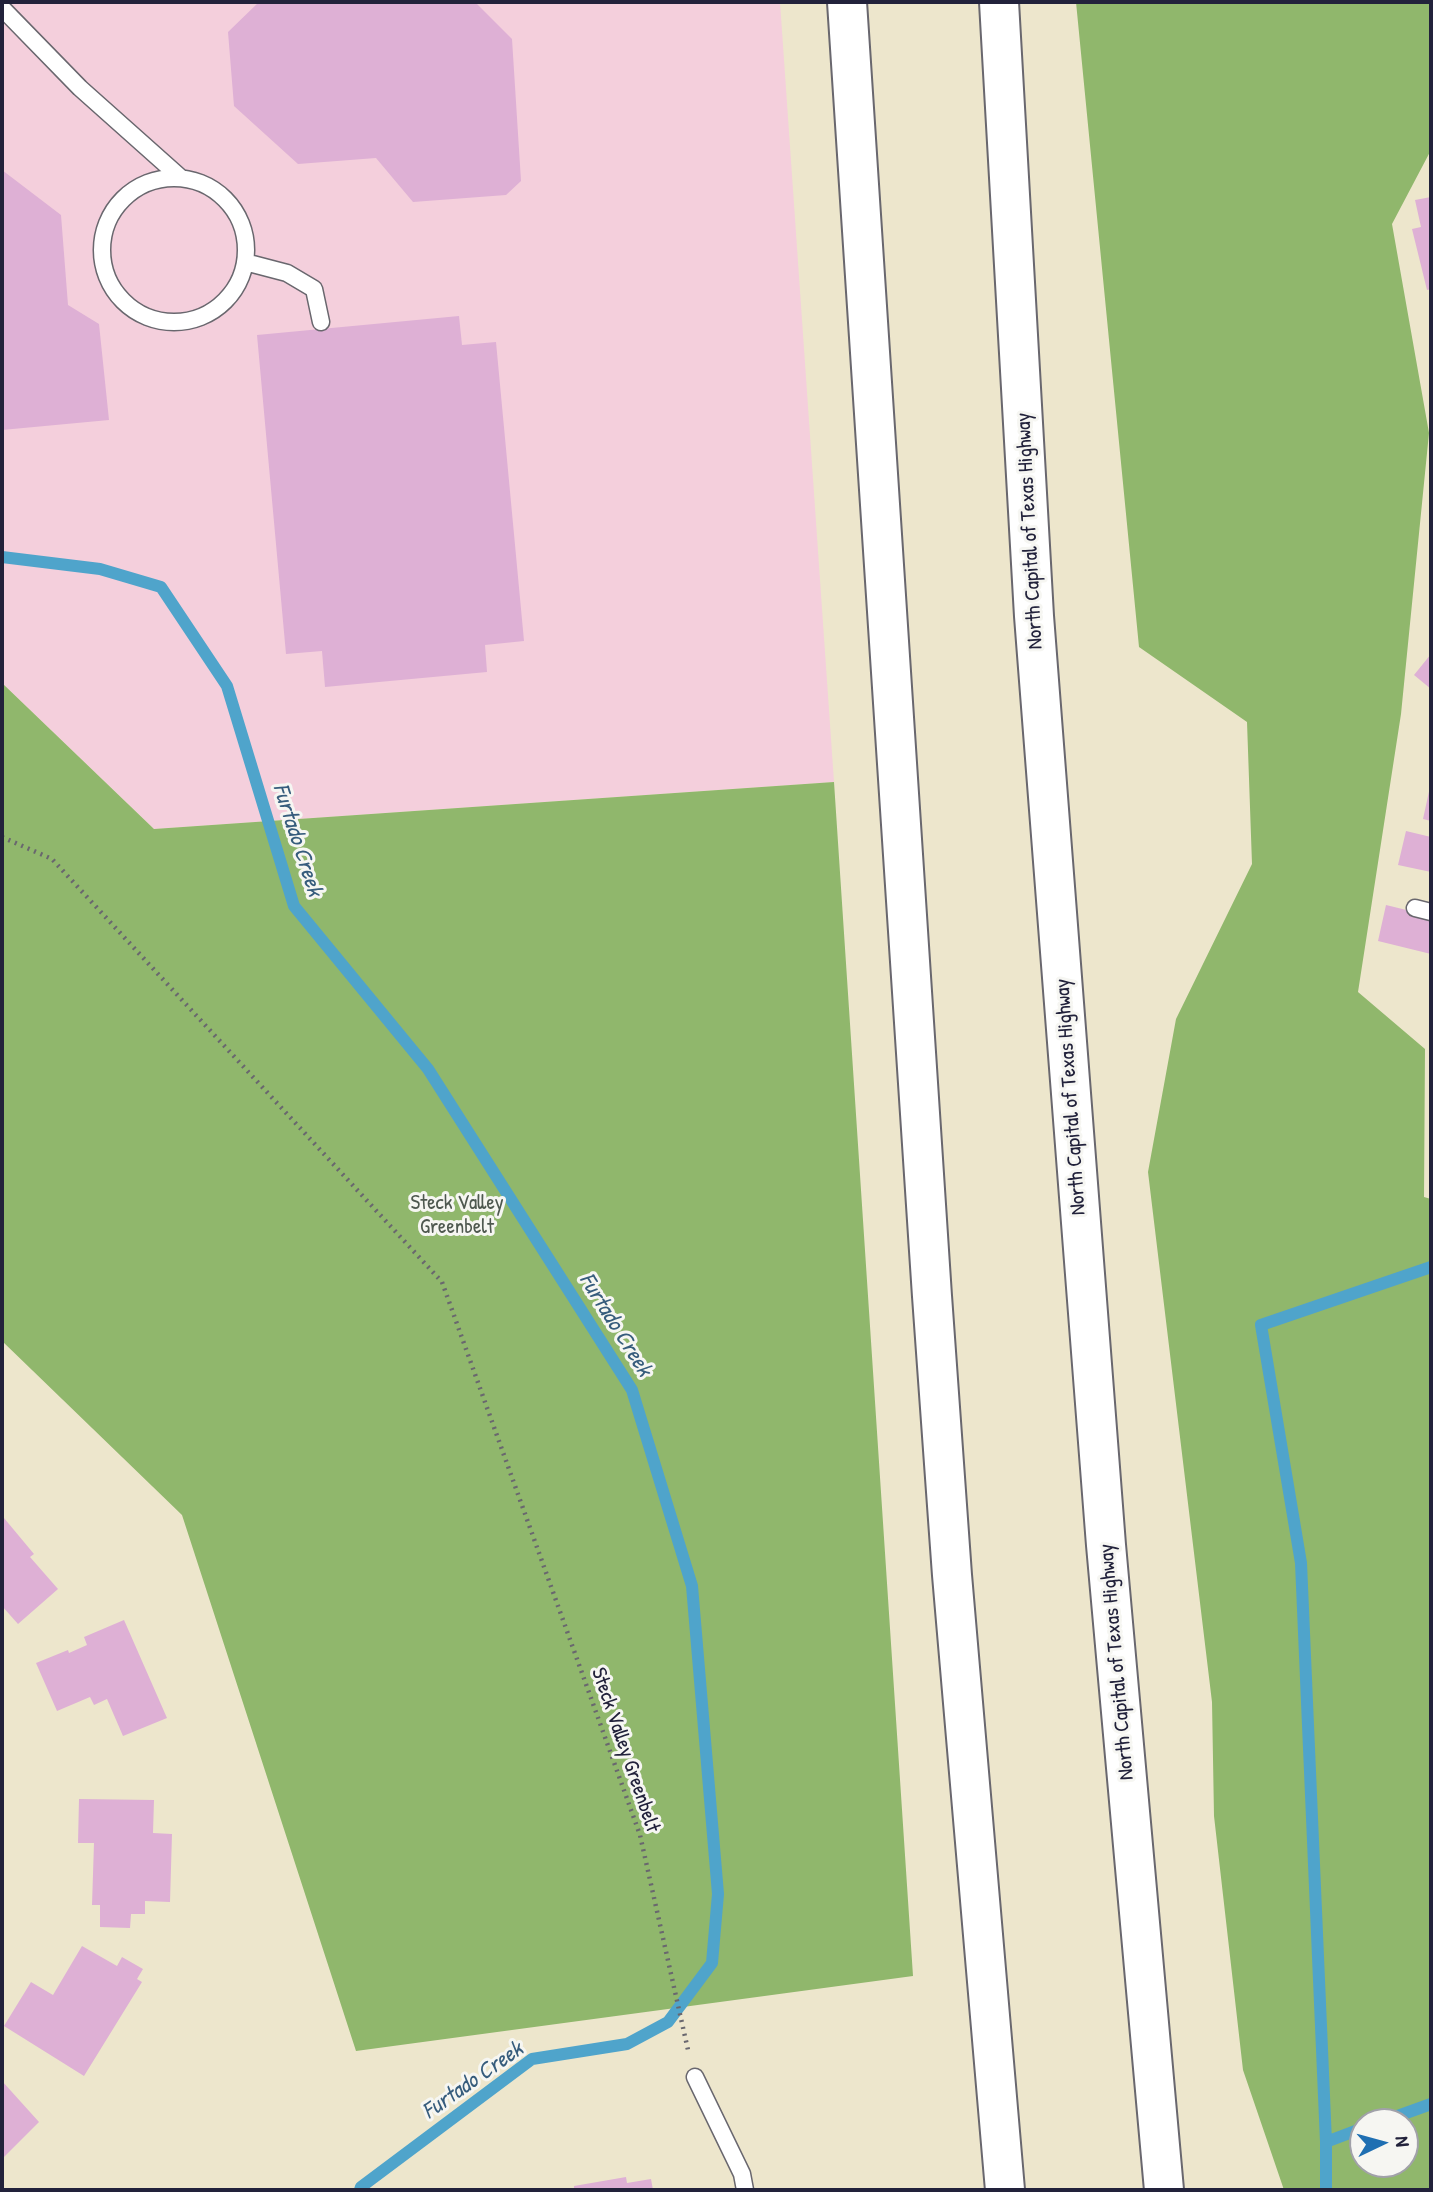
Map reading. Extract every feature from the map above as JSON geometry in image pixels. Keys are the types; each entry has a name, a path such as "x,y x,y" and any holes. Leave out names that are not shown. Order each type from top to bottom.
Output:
{"highway":[{"path":"847,2 953,1589 1005,2190"},
{"name":"North Capital of Texas Highway","path":"1002,6 1034,616 1106,1545 1164,2190"}],"lane":[{"path":"2,8 80,88 181,178"},
{"path":"181,178 204,184 214,190 238,216 245,238 245,262 238,285 223,303 203,316 180,322 156,320 135,310 117,294 106,273 102,249 107,226 118,205 136,188 157,179 181,178"},
{"path":"245,262 287,273 314,289 321,322"},
{"path":"1415,908 1431,912"},
{"path":"695,2077 742,2174 745,2190"}],"path":[{"name":"Steck Valley Greenbelt","path":"2,837 52,859 442,1282 640,1835 695,2077"}],"shaded area":[{"path":"2,2 780,2 834,782 154,829 2,683"}],"green space":[{"path":"1076,2 1431,2 1431,150 1392,224 1429,433 1401,714 1358,992 1425,1049 1424,1197 1431,1199 1431,2190 1284,2190 1243,2070 1214,1816 1212,1702 1148,1172 1176,1019 1252,864 1247,722 1139,647"},
{"name":"Steck Valley Greenbelt","path":"2,683 154,829 834,782 913,1976 356,2051 182,1515 2,1341"}],"building":[{"path":"259,2 475,2 512,39 521,181 506,195 413,202 376,158 298,164 234,106 228,32"},
{"path":"2,170 61,215 68,305 99,324 109,420 2,430"},
{"path":"1431,197 1431,289 1427,290 1412,229 1421,227 1415,200"},
{"path":"459,316 462,345 496,342 524,641 485,645 487,672 325,687 322,651 286,654 257,335"},
{"path":"1431,654 1431,689 1414,675"},
{"path":"1431,787 1431,821 1423,819"},
{"path":"1406,831 1431,837 1431,872 1398,865"},
{"path":"1386,905 1431,916 1431,954 1378,941"},
{"path":"4,1518 34,1554 30,1557 58,1589 18,1624 2,1606"},
{"path":"124,1620 167,1718 123,1736 107,1699 94,1705 90,1697 57,1711 36,1663 87,1645 84,1637"},
{"path":"79,1799 154,1800 153,1833 172,1834 170,1902 145,1901 145,1914 131,1914 130,1928 100,1927 100,1905 92,1905 94,1843 78,1843"},
{"path":"82,1946 117,1966 122,1957 143,1969 137,1979 142,1982 84,2076 4,2026 31,1982 53,1995"},
{"path":"2,2081 39,2122 2,2159"},
{"path":"626,2177 627,2183 651,2179 653,2190 574,2190 574,2186"}],"waterway":[{"name":"Furtado Creek","path":"2,557 100,569 161,587 227,686 294,906 428,1069 632,1390 692,1586 718,1894 712,1963 668,2022 627,2044 532,2059 360,2190"},
{"path":"1326,2190 1301,1563 1261,1325 1431,1267"},
{"path":"1419,2108 1431,2104"},
{"path":"1326,2142 1349,2133"}]}
